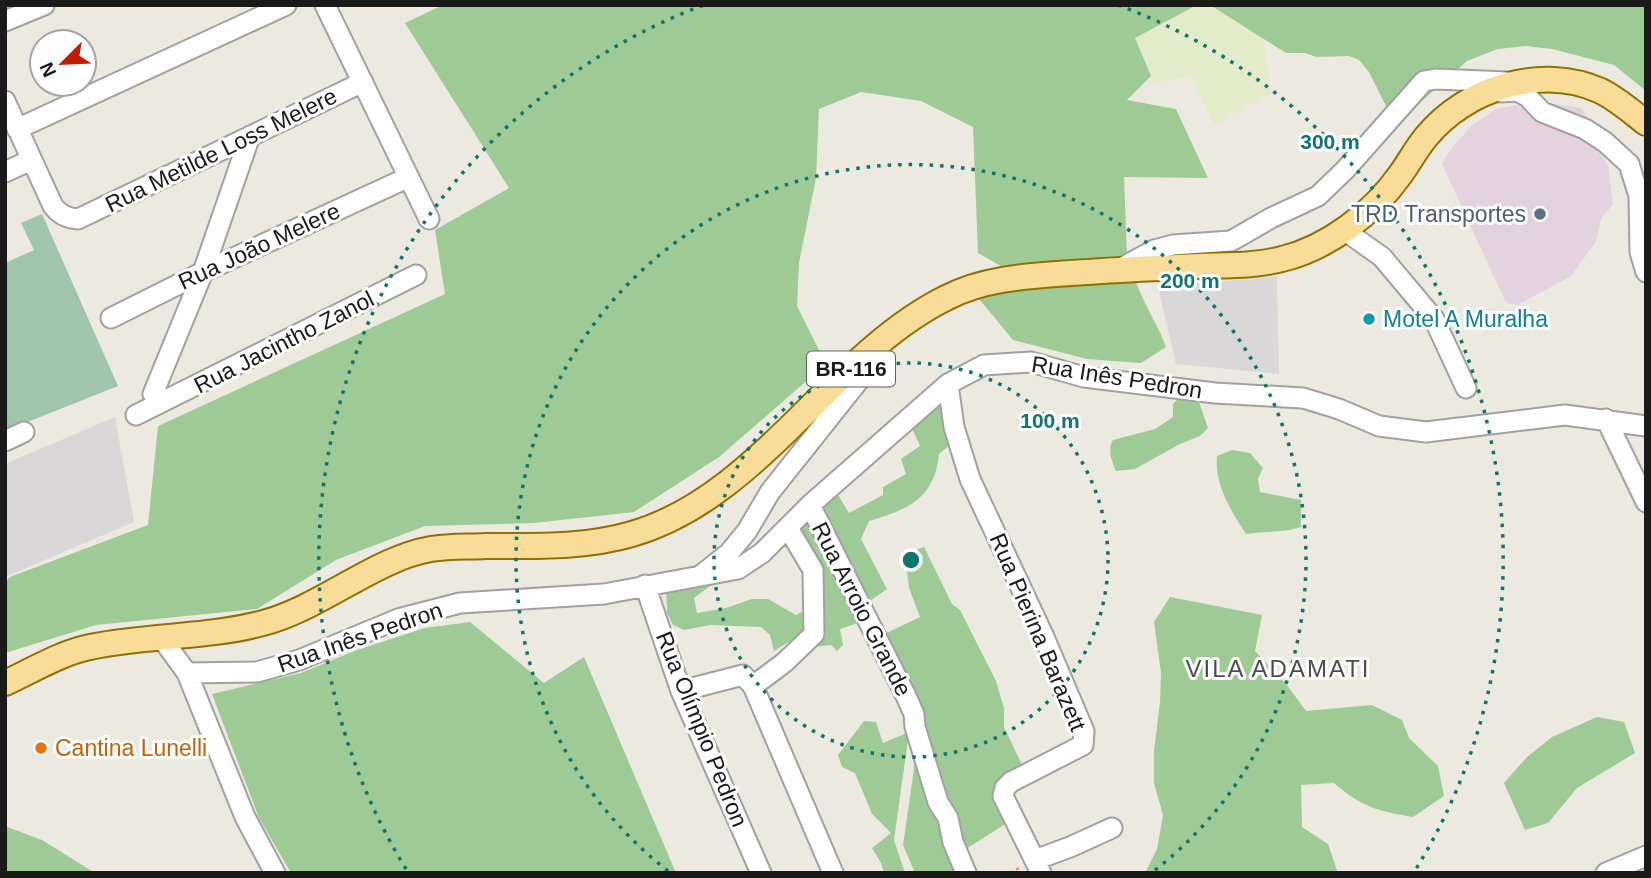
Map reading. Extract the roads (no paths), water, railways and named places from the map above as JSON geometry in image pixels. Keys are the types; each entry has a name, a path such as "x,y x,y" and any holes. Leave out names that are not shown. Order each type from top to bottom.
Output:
{"main road":[{"name":"BR-116","path":"5,682 85,647 267,622 330,594 391,562 427,549 578,545 631,534 662,523 696,505 754,460 886,337 919,313 949,296 1021,276 1247,265 1283,259 1316,246 1344,230 1397,180 1427,135 1451,114 1485,93 1515,83 1543,79 1580,85 1601,91 1646,123"},
{"name":"BR-116","path":"5,676 31,671"}],"street":[{"path":"5,20 44,5"},
{"path":"17,129 286,5"},
{"path":"325,5 429,219"},
{"path":"1118,270 1154,250 1173,245 1231,241 1318,196 1345,170 1424,81 1436,79 1515,83"},
{"name":"Rua Metilde Loss Melere","path":"31,160 58,212 68,218 78,219 363,82"},
{"path":"1485,93 1517,91 1528,97 1542,112 1585,129 1605,142 1629,164 1639,196 1640,252 1646,272"},
{"path":"5,101 31,160 5,172"},
{"path":"159,398 250,136"},
{"name":"Rua João Melere","path":"111,318 203,272 409,177"},
{"path":"1344,230 1382,257 1434,319 1466,388"},
{"name":"Rua Jacintho Zanol","path":"136,415 159,398 416,275"},
{"path":"699,577 729,553 747,531 770,492 867,370 886,337"},
{"name":"Rua Inês Pedron","path":"187,673 257,672 299,660 398,619 460,603 604,594 738,569 762,553 810,505 948,384 984,365 1031,362 1084,377 1215,393 1303,398 1339,409 1379,426 1426,432 1565,415 1646,426"},
{"name":"Rua Pierina Barazett","path":"948,384 954,427 970,479 1044,637 1084,731 1083,746 1004,788 1003,796 1038,866"},
{"path":"1606,419 1646,502"},
{"path":"5,441 24,432"},
{"name":"Rua Arroio Grande","path":"810,505 914,714 915,727 938,802 948,818 953,842 966,873"},
{"path":"753,686 785,662 814,634 813,569 788,528"},
{"name":"Rua Olímpio Pedron","path":"645,585 681,691 761,873"},
{"path":"160,636 187,673 245,817 275,873"},
{"path":"681,691 743,675 753,686 833,873"},
{"path":"1038,866 1070,847 1112,828"},
{"path":"1606,873 1646,856"}],"place":[{"name":"TRD Transportes","path":"1540,214"},
{"name":"Motel A Muralha","path":"1369,319"},
{"name":"Cantina Lunelli","path":"41,748"}],"district":[{"name":"VILA ADAMATI","path":"1278,669"}]}
